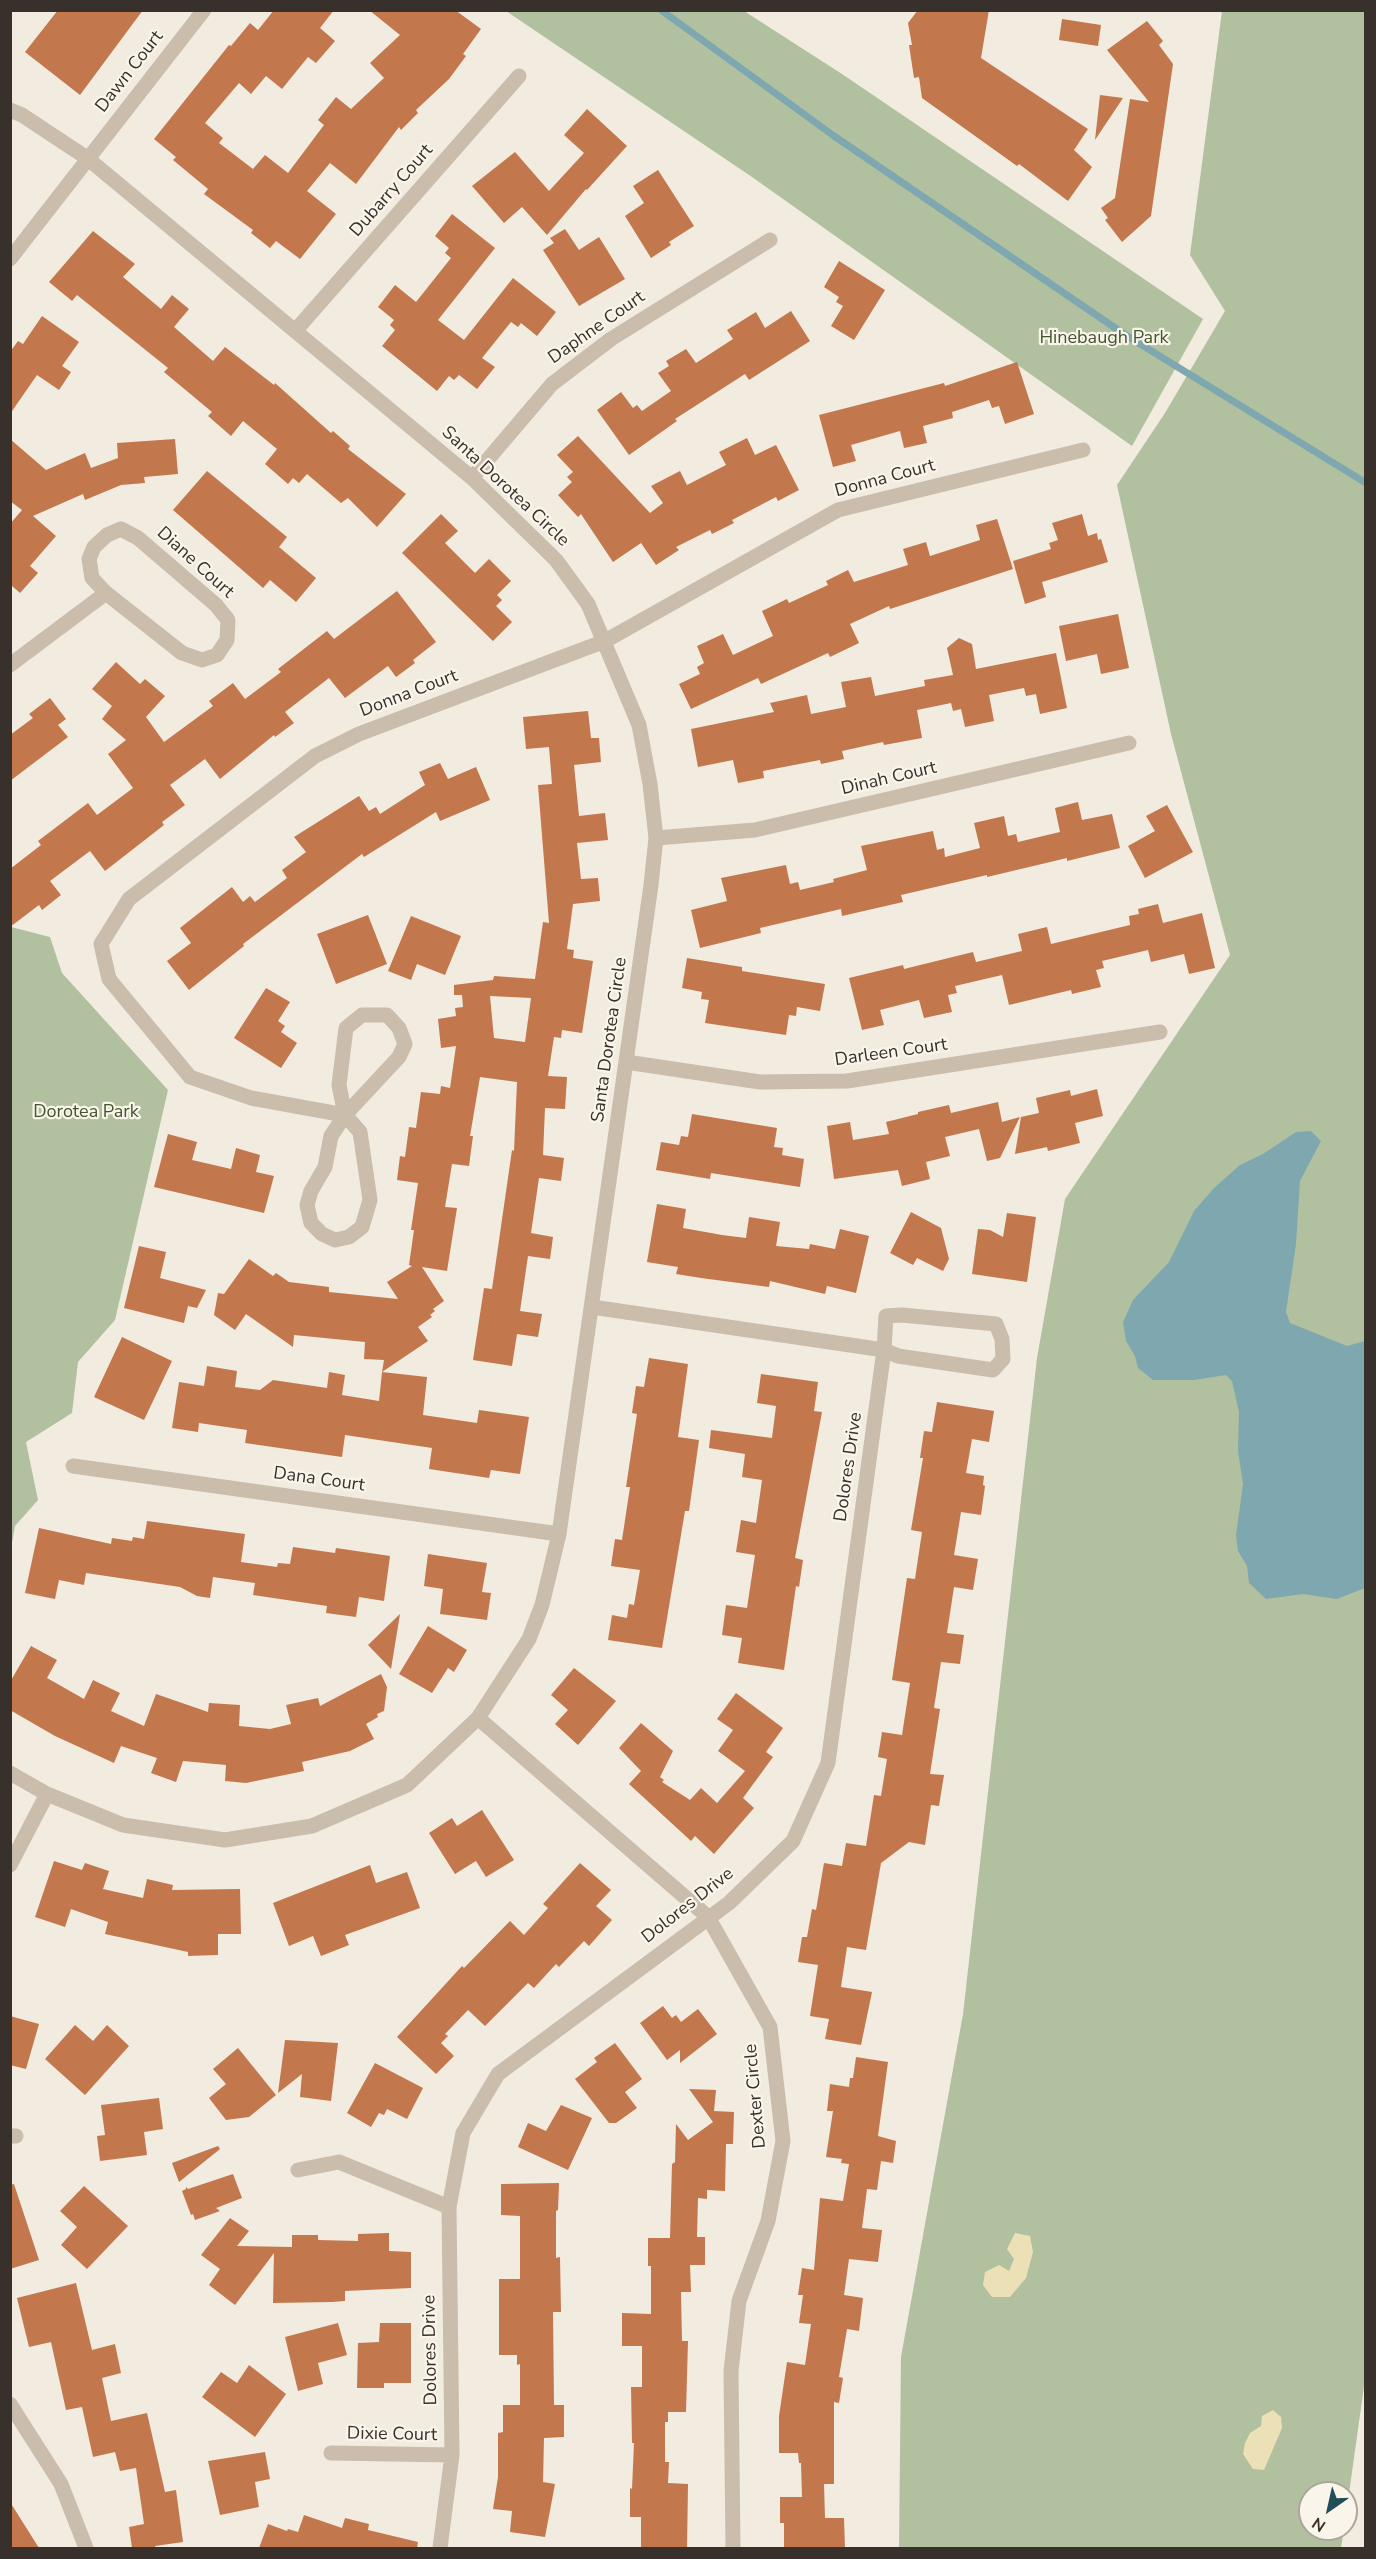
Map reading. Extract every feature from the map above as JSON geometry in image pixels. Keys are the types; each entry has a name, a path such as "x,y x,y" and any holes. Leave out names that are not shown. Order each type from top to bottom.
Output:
{"street":[{"name":"Dawn Court","path":"10,259 204,10"},
{"name":"Dubarry Court","path":"295,331 519,76"},
{"name":"Santa Dorotea Circle","path":"10,110 22,115 87,158 471,478 556,560 588,604 639,724 650,784 656,838 559,1534 542,1605 529,1639 478,1718 407,1785 312,1826 225,1840 123,1825 47,1794 10,1773"},
{"name":"Daphne Court","path":"471,478 552,384 611,339 770,240"},
{"name":"Donna Court","path":"345,1115 251,1098 189,1077 109,979 101,944 129,898 315,756 359,734 605,641 838,510 1083,450"},
{"name":"Diane Court","path":"121,529 138,538 216,605 228,620 227,640 217,655 202,660 182,653 106,593 92,578 89,559 94,547 107,535 121,529"},
{"path":"10,665 106,593"},
{"name":"Dinah Court","path":"656,838 755,830 1129,743"},
{"path":"345,1115 339,1085 346,1028 362,1015 387,1015 399,1028 405,1044 399,1057 345,1115 331,1136 326,1167 311,1191 307,1205 311,1223 322,1234 335,1239 349,1238 362,1227 370,1200 360,1132 345,1115"},
{"name":"Darleen Court","path":"626,1062 760,1082 848,1081 1160,1032"},
{"path":"592,1307 884,1350"},
{"name":"Dolores Drive","path":"440,2548 452,2455 449,2207 463,2133 498,2074 729,1903 793,1841 828,1763 884,1350 886,1316 902,1315 996,1324 1002,1339 1002,1359 993,1370 898,1356 884,1350"},
{"name":"Dana Court","path":"73,1466 559,1534"},
{"name":"Dexter Circle","path":"478,1718 708,1917 770,2027 783,2141 768,2221 739,2301 731,2371 733,2548"},
{"path":"10,1865 47,1794"},
{"path":"298,2170 339,2162 449,2207"},
{"path":"10,2404 61,2484 86,2548"},
{"name":"Dixie Court","path":"331,2453 452,2455"}],"green space":[{"name":"Hinebaugh Park","path":"506,11 744,11 842,74 1203,319 1132,446 752,177"},
{"path":"1222,11 1365,11 1366,2372 1351,2481 1298,2481 1298,2541 1342,2541 1341,2548 899,2548 901,2357 963,2014 1037,1358 1065,1199 1230,955 1171,734 1117,485 1165,413 1225,311 1190,255"},
{"name":"Dorotea Park","path":"11,927 50,937 62,973 168,1090 115,1320 78,1362 72,1413 26,1442 38,1500 15,1526 11,1548"}],"sand":[{"path":"1015,2233 1030,2236 1033,2252 1026,2278 1010,2297 992,2297 983,2285 985,2272 999,2265 1009,2271 1014,2259 1007,2249"},
{"path":"1273,2410 1281,2417 1282,2428 1264,2470 1253,2469 1243,2454 1245,2443 1250,2433 1261,2426 1262,2416"}],"water":[{"path":"1311,1131 1321,1141 1300,1181 1296,1244 1286,1312 1290,1323 1347,1346 1365,1341 1365,1588 1337,1599 1303,1594 1266,1599 1249,1583 1247,1566 1238,1551 1236,1535 1243,1484 1238,1451 1239,1412 1232,1381 1226,1375 1194,1380 1153,1380 1138,1368 1135,1356 1126,1341 1123,1322 1133,1300 1169,1262 1194,1211 1214,1188 1240,1165 1263,1154 1296,1132"}],"building":[{"path":"58,10 143,10 80,95 25,52"},
{"path":"274,10 334,10 320,28 335,41 316,63 308,57 282,89 266,76 251,94 239,83 205,123 223,138 219,143 253,169 265,155 288,173 324,125 318,120 336,97 351,109 384,78 370,63 400,35 369,10 455,10 481,29 463,54 466,56 449,79 416,110 418,113 401,130 399,127 356,184 330,163 307,191 336,214 300,259 276,241 270,248 251,233 253,230 204,194 208,189 173,160 176,157 154,139 229,45 231,46 250,23 258,30"},
{"path":"918,10 989,10 981,58 1088,129 1074,150 1092,167 1068,201 1019,164 1017,166 922,98 919,77 914,78 908,23"},
{"path":"1062,19 1101,25 1098,46 1059,40"},
{"path":"1147,21 1163,41 1159,45 1173,64 1151,216 1122,242 1105,220 1108,218 1101,208 1115,198 1130,99 1149,102 1107,50"},
{"path":"1100,95 1123,98 1095,140"},
{"path":"587,109 627,146 547,235 522,207 504,223 472,186 515,152 549,191 584,153 564,135"},
{"path":"658,170 694,226 669,242 671,245 651,258 625,216 644,203 633,186"},
{"path":"452,214 495,248 438,320 464,340 513,278 556,312 537,336 521,323 518,327 511,322 482,358 495,367 477,389 459,375 454,380 449,376 437,391 382,346 395,330 390,325 394,320 378,307 395,285 416,302 451,258 445,253 449,248 435,236"},
{"path":"565,229 579,250 599,237 625,279 579,306 543,250 554,243 550,238"},
{"path":"93,231 135,264 123,277 161,309 172,295 189,309 174,327 213,361 225,347 274,385 275,383 331,433 333,431 350,446 348,449 406,494 377,527 348,498 341,503 307,474 299,483 293,478 288,484 265,464 277,449 243,421 231,436 208,416 212,412 164,372 168,368 77,295 72,301 49,282"},
{"path":"839,261 885,290 854,340 831,326 843,306 836,302 839,297 824,287"},
{"path":"791,311 810,341 749,380 745,374 675,419 677,421 629,455 597,410 621,392 633,408 637,405 642,411 671,391 658,373 669,366 666,361 686,349 696,363 733,339 727,330 756,312 765,328"},
{"path":"42,316 79,342 62,366 71,372 59,390 37,375 10,414 10,352 18,341 23,344"},
{"path":"1017,362 1034,414 1005,424 999,406 992,408 989,400 952,412 953,418 923,426 927,443 904,448 900,431 851,445 856,461 833,467 819,415 944,383 945,386"},
{"path":"578,436 650,513 663,503 651,486 680,471 687,485 726,465 719,452 747,438 755,455 776,445 799,490 778,501 776,497 732,520 734,523 712,534 710,530 676,547 679,550 656,565 641,543 613,562 581,514 578,517 558,495 572,482 567,477 573,472 557,455"},
{"path":"10,439 46,470 85,453 91,468 118,458 117,443 175,439 178,474 144,477 145,483 121,485 85,500 83,494 33,516 56,536 30,566 38,573 20,593 12,586 10,588 10,524 22,510 10,501"},
{"path":"207,471 287,537 279,547 316,578 296,602 270,580 263,588 173,510"},
{"path":"441,514 458,531 445,543 475,573 489,559 511,581 497,595 502,600 496,606 512,622 493,641 402,553"},
{"path":"1082,514 1088,536 1097,533 1108,562 1042,582 1046,597 1025,604 1013,561 1051,549 1049,543 1058,540 1052,523"},
{"path":"997,519 1013,569 890,609 889,606 850,624 859,643 830,657 828,653 761,684 758,678 691,709 679,684 700,674 697,667 704,663 697,646 723,634 733,655 773,636 762,611 787,599 789,603 828,585 826,581 848,570 854,582 908,565 903,549 926,542 930,556 980,540 976,525"},
{"path":"397,591 436,642 413,660 415,663 396,677 388,666 345,698 329,678 285,712 294,723 275,737 274,735 220,779 205,759 170,785 185,805 162,822 164,825 105,871 90,851 50,881 61,895 42,910 39,905 10,927 10,869 41,845 38,841 88,803 97,815 133,788 108,754 126,740 102,719 112,706 92,689 116,662 140,684 145,679 165,696 146,717 164,742 213,706 209,701 233,683 245,699 281,672 278,669 327,631 334,639"},
{"path":"1118,614 1129,668 1101,674 1097,654 1066,661 1059,626"},
{"path":"959,638 972,644 976,669 1056,653 1067,708 1040,714 1036,694 1026,696 1024,688 989,695 994,721 965,727 961,709 953,711 951,703 917,710 922,738 884,745 883,742 842,751 844,759 821,764 820,760 763,771 764,778 738,783 733,760 698,767 691,729 774,712 770,703 807,695 811,714 846,707 841,682 871,677 875,696 925,686 924,680 953,675 947,648"},
{"path":"50,698 66,719 58,725 68,737 10,781 10,735 33,718 29,714"},
{"path":"588,711 591,738 599,738 601,762 574,765 579,816 605,813 608,840 577,843 581,879 598,878 600,901 573,904 567,949 574,950 573,958 593,961 582,1033 562,1030 561,1038 554,1037 548,1076 567,1077 565,1109 545,1108 543,1155 564,1158 561,1181 539,1178 531,1233 553,1237 550,1259 528,1256 520,1311 542,1314 538,1337 517,1334 512,1366 473,1360 484,1288 492,1289 512,1150 514,1151 517,1082 480,1077 470,1136 473,1136 469,1166 452,1164 445,1207 457,1208 447,1271 422,1267 444,1301 433,1309 435,1311 430,1315 432,1317 418,1327 428,1341 382,1372 384,1360 364,1359 365,1342 294,1335 293,1347 246,1314 235,1330 214,1315 218,1293 224,1294 249,1259 273,1276 276,1273 289,1282 329,1287 329,1292 398,1299 387,1282 412,1266 409,1265 414,1230 411,1230 418,1183 397,1180 400,1156 405,1157 409,1127 416,1128 421,1092 440,1094 441,1086 450,1088 456,1046 441,1048 438,1019 456,1016 455,1008 463,1007 462,995 454,995 454,985 493,980 494,976 535,979 543,922 549,923 538,785 552,784 549,747 526,749 523,717","holes":["490,996 531,998 525,1042 494,1038"]},
{"path":"440,763 448,779 476,767 490,800 440,821 436,812 364,857 362,854 243,944 244,946 189,990 167,961 191,943 180,928 232,887 243,902 250,896 255,902 287,878 282,870 306,852 294,837 359,796 369,811 376,807 380,814 425,785 419,772"},
{"path":"1078,802 1082,820 1112,814 1120,848 901,895 903,902 842,916 841,909 760,928 761,933 700,948 691,910 727,901 721,878 786,865 790,884 798,882 800,890 834,882 833,879 867,870 861,846 933,831 937,850 944,848 945,857 980,848 974,823 1004,816 1008,836 1016,834 1018,842 1060,832 1055,808"},
{"path":"1167,805 1193,852 1145,878 1128,846 1155,831 1146,816"},
{"path":"1158,904 1163,923 1202,913 1215,968 1189,974 1184,954 1151,962 1148,950 1102,961 1104,968 1096,970 1101,987 1072,994 1071,990 1009,1005 1002,975 955,986 957,993 948,995 952,1012 924,1018 919,1000 880,1010 884,1025 862,1030 849,978 903,965 904,969 973,952 976,962 1022,951 1018,934 1047,927 1051,944 1130,925 1129,916 1139,914 1138,909"},
{"path":"368,915 387,964 336,984 317,934"},
{"path":"411,916 461,936 445,975 417,964 411,980 388,971"},
{"path":"687,958 742,967 742,971 825,984 820,1011 797,1007 796,1016 789,1015 786,1035 705,1023 709,1000 701,999 702,992 682,988"},
{"path":"266,988 290,1002 278,1021 285,1026 281,1032 297,1043 281,1068 234,1038"},
{"path":"1097,1089 1103,1116 1075,1123 1080,1143 1048,1151 1047,1147 1015,1154 1021,1117 1039,1113 1036,1098 1070,1090 1071,1096"},
{"path":"998,1102 1002,1122 1020,1117 1000,1158 987,1161 979,1129 945,1137 950,1156 926,1162 930,1179 902,1186 898,1170 834,1179 827,1126 850,1122 853,1140 889,1134 886,1122 918,1114 918,1112 949,1105 951,1113"},
{"path":"692,1114 777,1128 774,1147 783,1148 782,1155 804,1159 800,1187 711,1173 710,1179 656,1170 661,1142 679,1145 681,1136 688,1137"},
{"path":"168,1134 197,1142 192,1160 231,1169 236,1148 260,1155 256,1172 274,1176 264,1213 154,1187"},
{"path":"657,1204 686,1209 683,1228 722,1235 746,1238 749,1217 780,1222 776,1246 809,1249 810,1244 835,1249 840,1229 869,1236 856,1293 827,1286 825,1294 770,1281 769,1287 701,1278 676,1274 678,1267 647,1262"},
{"path":"911,1212 941,1228 949,1259 943,1271 917,1258 913,1265 890,1253"},
{"path":"1007,1213 1036,1217 1027,1282 972,1274 978,1229 990,1230 1003,1237"},
{"path":"139,1246 166,1252 160,1278 206,1290 197,1308 188,1306 184,1323 124,1308"},
{"path":"122,1337 172,1361 144,1420 94,1397"},
{"path":"649,1358 688,1364 678,1437 699,1440 689,1511 685,1511 662,1648 608,1640 612,1615 627,1618 629,1604 634,1605 640,1570 611,1566 615,1539 622,1540 630,1487 626,1487 637,1414 632,1413 636,1386 644,1387"},
{"path":"207,1366 237,1371 235,1387 260,1390 273,1380 327,1388 329,1372 345,1375 342,1395 379,1401 382,1372 427,1377 423,1415 477,1423 479,1410 529,1417 520,1474 491,1470 489,1478 429,1469 432,1448 345,1435 342,1457 245,1443 247,1430 199,1423 198,1432 172,1428 179,1382 204,1386"},
{"path":"761,1374 818,1382 814,1411 822,1412 795,1558 803,1560 799,1587 796,1586 784,1670 738,1663 742,1638 722,1635 726,1605 747,1608 755,1555 736,1552 741,1520 756,1523 762,1480 742,1477 745,1454 709,1448 711,1430 772,1438 776,1406 757,1403"},
{"path":"937,1402 994,1411 989,1442 972,1439 966,1473 984,1476 981,1515 961,1512 954,1555 978,1559 973,1590 954,1587 947,1633 964,1635 960,1664 941,1662 934,1708 940,1709 930,1774 944,1775 939,1806 931,1805 925,1845 909,1842 881,1863 866,1950 847,1947 841,1987 872,1992 861,2045 825,2039 829,2019 810,2016 818,1965 798,1962 802,1937 807,1937 812,1909 816,1910 824,1863 842,1866 846,1843 866,1846 874,1795 881,1796 887,1759 878,1757 882,1732 902,1735 910,1683 892,1680 907,1578 915,1579 922,1532 911,1530 923,1458 920,1458 924,1431 932,1432"},
{"path":"147,1521 245,1534 241,1562 277,1567 278,1563 290,1564 293,1547 335,1553 336,1548 390,1556 384,1601 359,1597 356,1617 326,1613 327,1606 253,1595 255,1583 213,1577 210,1598 197,1596 180,1587 86,1573 84,1585 59,1580 55,1599 25,1593 39,1528 111,1544 112,1538 132,1541 133,1537 144,1539"},
{"path":"428,1554 487,1563 482,1592 491,1593 487,1620 440,1614 443,1589 424,1586"},
{"path":"400,1614 391,1669 368,1645"},
{"path":"428,1626 467,1650 454,1672 448,1668 432,1693 399,1674"},
{"path":"31,1646 57,1660 47,1678 84,1699 93,1680 120,1693 111,1711 144,1726 156,1694 208,1712 209,1703 240,1705 239,1726 270,1729 291,1724 286,1705 318,1698 320,1706 381,1674 387,1687 384,1711 366,1724 374,1739 350,1751 302,1762 304,1771 246,1783 225,1781 226,1765 183,1761 176,1782 151,1773 157,1758 121,1746 114,1763 55,1736 10,1710 10,1682"},
{"path":"574,1668 616,1701 578,1745 555,1724 568,1710 551,1695"},
{"path":"736,1693 783,1728 766,1752 773,1757 743,1798 754,1808 714,1854 695,1836 691,1841 629,1784 641,1771 619,1748 641,1723 673,1751 660,1777 664,1780 662,1782 690,1800 701,1788 717,1803 745,1771 718,1751 733,1730 717,1719"},
{"path":"482,1810 514,1860 486,1877 476,1861 455,1874 429,1833 452,1818 457,1826"},
{"path":"54,1861 82,1870 85,1863 109,1871 103,1889 143,1898 147,1879 173,1885 172,1890 240,1889 241,1934 218,1934 218,1955 188,1956 188,1952 105,1934 108,1922 71,1909 65,1927 35,1917"},
{"path":"580,1863 611,1890 596,1906 612,1920 589,1946 584,1941 559,1967 556,1964 534,1988 528,1983 485,2026 468,2010 445,2034 448,2036 441,2043 454,2056 436,2074 397,2037 462,1966 464,1968 510,1921 524,1935 548,1908 543,1904"},
{"path":"370,1865 376,1883 407,1872 420,1908 345,1935 349,1945 321,1956 313,1936 289,1946 273,1903"},
{"path":"663,2006 672,2018 676,2015 681,2022 698,2009 717,2034 680,2063 680,2050 667,2060 640,2023"},
{"path":"10,2016 39,2024 26,2069 10,2065"},
{"path":"75,2025 93,2041 107,2025 129,2046 85,2095 45,2059"},
{"path":"285,2040 338,2043 331,2101 300,2097 302,2074 278,2093"},
{"path":"615,2043 642,2079 625,2092 637,2108 616,2123 609,2123 575,2079 597,2062 594,2058"},
{"path":"238,2048 276,2095 249,2117 226,2120 209,2098 226,2084 213,2069"},
{"path":"856,2057 888,2062 878,2136 896,2141 893,2163 881,2161 877,2190 867,2189 862,2228 882,2230 878,2262 849,2259 844,2295 863,2298 859,2331 847,2329 839,2377 843,2378 839,2403 834,2402 834,2484 824,2484 825,2518 844,2518 845,2548 784,2548 784,2523 780,2523 780,2497 802,2497 801,2463 799,2463 798,2453 779,2453 779,2416 787,2362 805,2365 811,2324 799,2323 803,2295 798,2295 802,2268 814,2270 820,2198 843,2201 849,2164 841,2163 842,2159 826,2157 833,2111 827,2111 830,2084 849,2087 850,2078 853,2078"},
{"path":"375,2063 423,2088 407,2119 387,2109 384,2115 379,2113 371,2127 347,2113"},
{"path":"689,2089 716,2090 714,2111 734,2112 733,2144 726,2144 725,2191 707,2190 707,2199 698,2198 697,2237 705,2237 705,2265 690,2265 691,2292 681,2292 682,2341 688,2341 686,2412 668,2412 668,2422 665,2422 665,2462 669,2462 668,2483 688,2484 687,2548 641,2548 641,2517 630,2517 630,2488 632,2489 634,2443 632,2443 631,2387 642,2387 642,2346 622,2346 622,2313 651,2314 651,2266 648,2266 648,2238 670,2238 672,2164 675,2162 676,2124 688,2140 713,2122"},
{"path":"159,2098 163,2129 144,2132 147,2155 100,2161 97,2136 105,2135 101,2105"},
{"path":"561,2105 592,2118 568,2170 518,2147 528,2123 546,2131"},
{"path":"218,2146 220,2149 179,2182 172,2163"},
{"path":"233,2174 242,2198 216,2208 220,2211 195,2220 182,2191 186,2187 188,2189"},
{"path":"559,2183 558,2210 556,2211 556,2258 560,2257 561,2312 553,2312 554,2405 564,2405 564,2437 544,2438 543,2482 555,2484 545,2537 510,2532 512,2511 493,2509 498,2477 498,2433 503,2432 503,2405 520,2405 520,2364 517,2365 517,2355 499,2355 499,2279 520,2279 520,2216 501,2215 501,2184"},
{"path":"14,2184 39,2260 10,2269 10,2185"},
{"path":"84,2186 128,2226 87,2269 61,2245 77,2227 60,2211"},
{"path":"230,2218 249,2231 237,2246 292,2247 292,2235 318,2235 318,2240 358,2241 358,2234 389,2233 389,2251 411,2252 411,2288 345,2291 345,2301 273,2303 274,2253 235,2305 209,2285 220,2269 201,2255"},
{"path":"76,2283 92,2350 115,2344 121,2373 102,2378 111,2421 147,2413 165,2492 176,2490 183,2542 155,2546 156,2548 132,2548 129,2527 144,2524 136,2468 120,2471 115,2452 93,2457 82,2407 66,2410 51,2342 29,2347 17,2298"},
{"path":"338,2323 347,2355 318,2363 323,2384 298,2391 285,2337"},
{"path":"380,2323 411,2323 411,2383 384,2383 384,2388 357,2388 358,2343 379,2342"},
{"path":"249,2365 286,2394 255,2437 202,2397 221,2372 237,2383"},
{"path":"265,2452 270,2479 255,2482 259,2507 220,2515 208,2461"},
{"path":"10,2502 39,2548 10,2548"},
{"path":"304,2515 342,2528 345,2518 369,2524 368,2530 418,2542 417,2548 259,2548 268,2524 287,2531 288,2529 298,2532"}],"waterway":[{"path":"661,10 834,136 1124,334 1366,483"}]}
